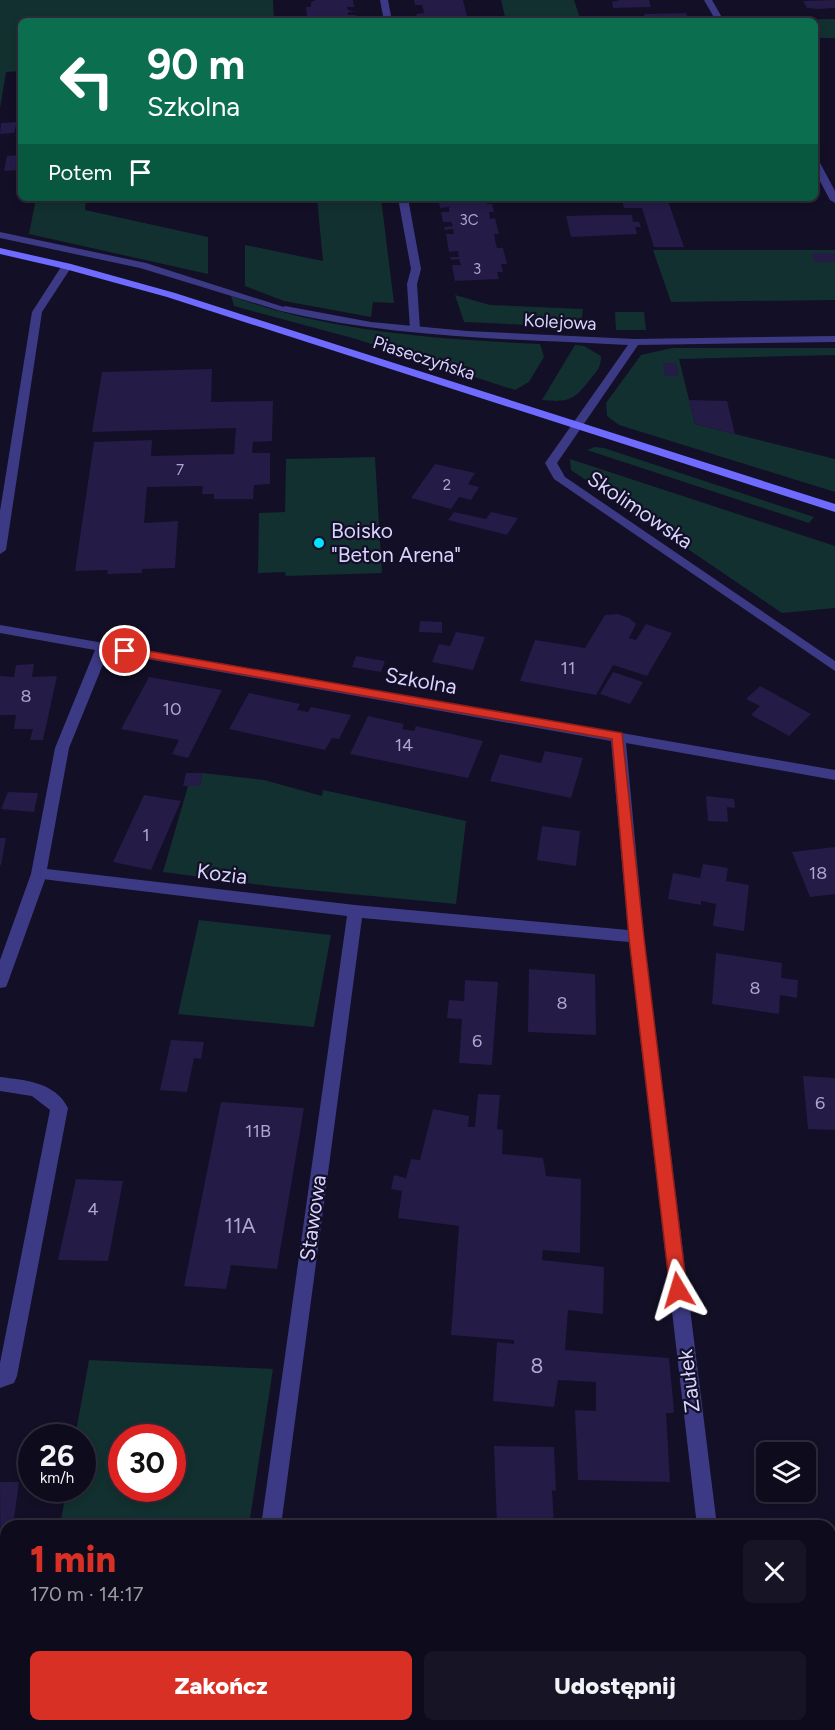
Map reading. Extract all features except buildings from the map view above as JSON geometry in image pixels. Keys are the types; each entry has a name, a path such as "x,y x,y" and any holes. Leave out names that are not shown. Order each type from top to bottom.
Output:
{"main road":[{"name":"Piaseczyńska","path":"0,251 67,266 192,302 835,508"}],"street":[{"path":"384,0 387,18"},
{"path":"708,0 718,18"},
{"path":"818,168 835,200"},
{"path":"404,201 416,269 412,284 415,329"},
{"name":"Kolejowa","path":"0,235 142,265 285,309 371,325 635,342 835,339"},
{"path":"0,550 37,312 67,266"},
{"name":"Skolimowska","path":"635,342 575,424 551,463 560,479 835,667"},
{"name":"Szkolna","path":"0,629 835,775"},
{"path":"0,982 39,874 62,748 103,647"},
{"name":"Zaułek","path":"618,736 636,938 705,1520"},
{"name":"Kozia","path":"39,874 355,911 636,938"},
{"name":"Stawowa","path":"272,1520 355,911"},
{"path":"0,1084 38,1089 52,1097 59,1108 7,1376 0,1379"}],"green space":[{"path":"0,0 273,0 274,18 18,18 18,71 6,72 0,108"},
{"path":"501,0 574,0 580,18 505,18"},
{"path":"818,19 835,19 835,38 818,38"},
{"path":"35,201 86,201 85,210 208,237 208,274 29,234"},
{"path":"317,201 381,201 394,303 373,302 371,317 284,301 245,286 245,245 323,261"},
{"path":"653,250 835,250 835,300 671,302"},
{"path":"455,295 490,305 583,309 581,325 577,327 464,322"},
{"path":"231,296 307,318 345,326 422,336 540,344 544,357 529,382 515,390 356,339 234,306"},
{"path":"615,312 644,312 646,330 616,330"},
{"path":"575,345 584,346 601,356 597,370 581,390 571,398 559,401 542,400"},
{"path":"672,348 835,348 835,355 679,359 695,424 835,459 835,492 619,425 607,416 606,403 641,355"},
{"path":"595,447 814,517 809,523 587,450"},
{"name":"Boisko \"Beton Arena\"","path":"375,457 382,573 286,576 285,572 258,573 259,513 285,512 286,459"},
{"path":"570,459 835,546 835,608 782,613 571,470"},
{"path":"202,773 264,780 322,796 323,790 466,821 456,904 277,887 163,872 188,786 200,786"},
{"path":"199,920 331,935 314,1027 178,1014"},
{"path":"89,1360 273,1369 250,1520 61,1520 64,1502 96,1502 96,1424 77,1424"}],"place":[{"name":"Boisko \"Beton Arena\"","path":"319,543"}],"route":[{"path":"125,651 618,736 636,938 678,1290"}]}
